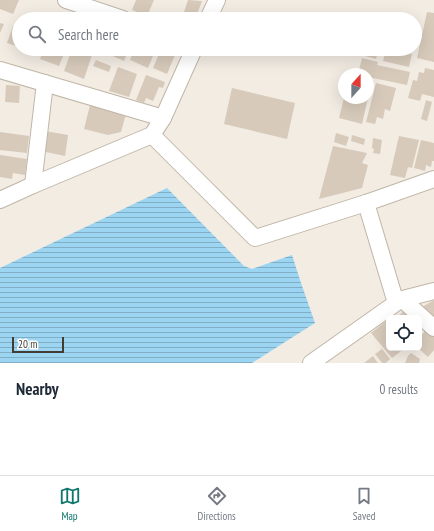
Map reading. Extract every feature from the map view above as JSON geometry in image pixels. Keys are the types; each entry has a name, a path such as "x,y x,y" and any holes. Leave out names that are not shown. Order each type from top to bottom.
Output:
{"street":[{"path":"66,0 103,12"},
{"path":"211,12 217,0"},
{"path":"0,200 152,135 163,118 191,56"},
{"path":"0,70 163,118"},
{"path":"33,185 45,83"},
{"path":"152,135 255,238 366,203 434,179"},
{"path":"366,203 399,300 434,328"},
{"path":"311,363 399,300 434,291"}],"water":[{"path":"167,188 244,266 252,269 292,255 315,323 252,363 0,363 0,268"}],"building":[{"path":"0,0 19,0 12,14 0,9"},
{"path":"136,0 154,0 149,12 137,12 132,10"},
{"path":"188,0 202,1 198,12 184,12"},
{"path":"427,12 434,13 434,62 417,58 417,56 422,56 422,35"},
{"path":"0,23 4,24 0,33"},
{"path":"12,29 12,45 7,43"},
{"path":"41,56 63,56 59,66 40,59"},
{"path":"69,56 92,56 84,79 64,71"},
{"path":"113,56 126,56 124,61"},
{"path":"131,56 153,56 148,68 130,60"},
{"path":"158,56 175,56 167,74 153,68"},
{"path":"365,56 377,56 376,59"},
{"path":"384,56 412,56 409,67 383,61"},
{"path":"362,58 378,62 377,65 410,72 407,85 374,78 374,68 360,68"},
{"path":"96,60 111,66 109,72 93,66"},
{"path":"118,67 137,74 129,97 109,91"},
{"path":"425,68 434,70 434,97 422,94 420,101 408,98 413,80 417,81 419,72 424,73"},
{"path":"146,75 165,82 163,88 159,87 153,101 146,98 144,103 136,100"},
{"path":"376,83 396,88 390,111 385,109 383,119 377,117 375,124 366,122 371,104 374,104 374,91"},
{"path":"6,85 20,86 19,103 5,102"},
{"path":"232,88 295,103 287,139 224,124"},
{"path":"426,100 432,102 427,121 421,119"},
{"path":"342,104 367,104 362,124 339,118"},
{"path":"90,105 126,114 121,132 108,135 84,129"},
{"path":"45,131 68,135 65,156 41,151"},
{"path":"0,132 29,136 27,153 0,150"},
{"path":"336,133 349,137 346,146 334,142"},
{"path":"352,135 365,139 364,145 351,141"},
{"path":"399,136 419,140 412,168 408,167 405,178 390,175"},
{"path":"373,138 382,140 380,154 373,153"},
{"path":"421,140 434,143 434,161 432,161 431,167 426,165 425,171 414,168"},
{"path":"333,146 367,153 362,163 368,165 362,188 319,199"},
{"path":"0,155 27,159 25,175 13,173 12,179 0,177"},
{"path":"434,300 434,318 422,307"},
{"path":"406,309 411,315 399,315"},
{"path":"386,321 386,351 371,333"},
{"path":"426,330 434,336 434,350 428,357 421,351 422,335"},
{"path":"382,349 390,359 386,363 382,363 375,354"},
{"path":"386,351 401,351 392,358"},
{"path":"411,353 420,359 419,363 405,363"},
{"path":"373,356 378,363 364,363"}]}
